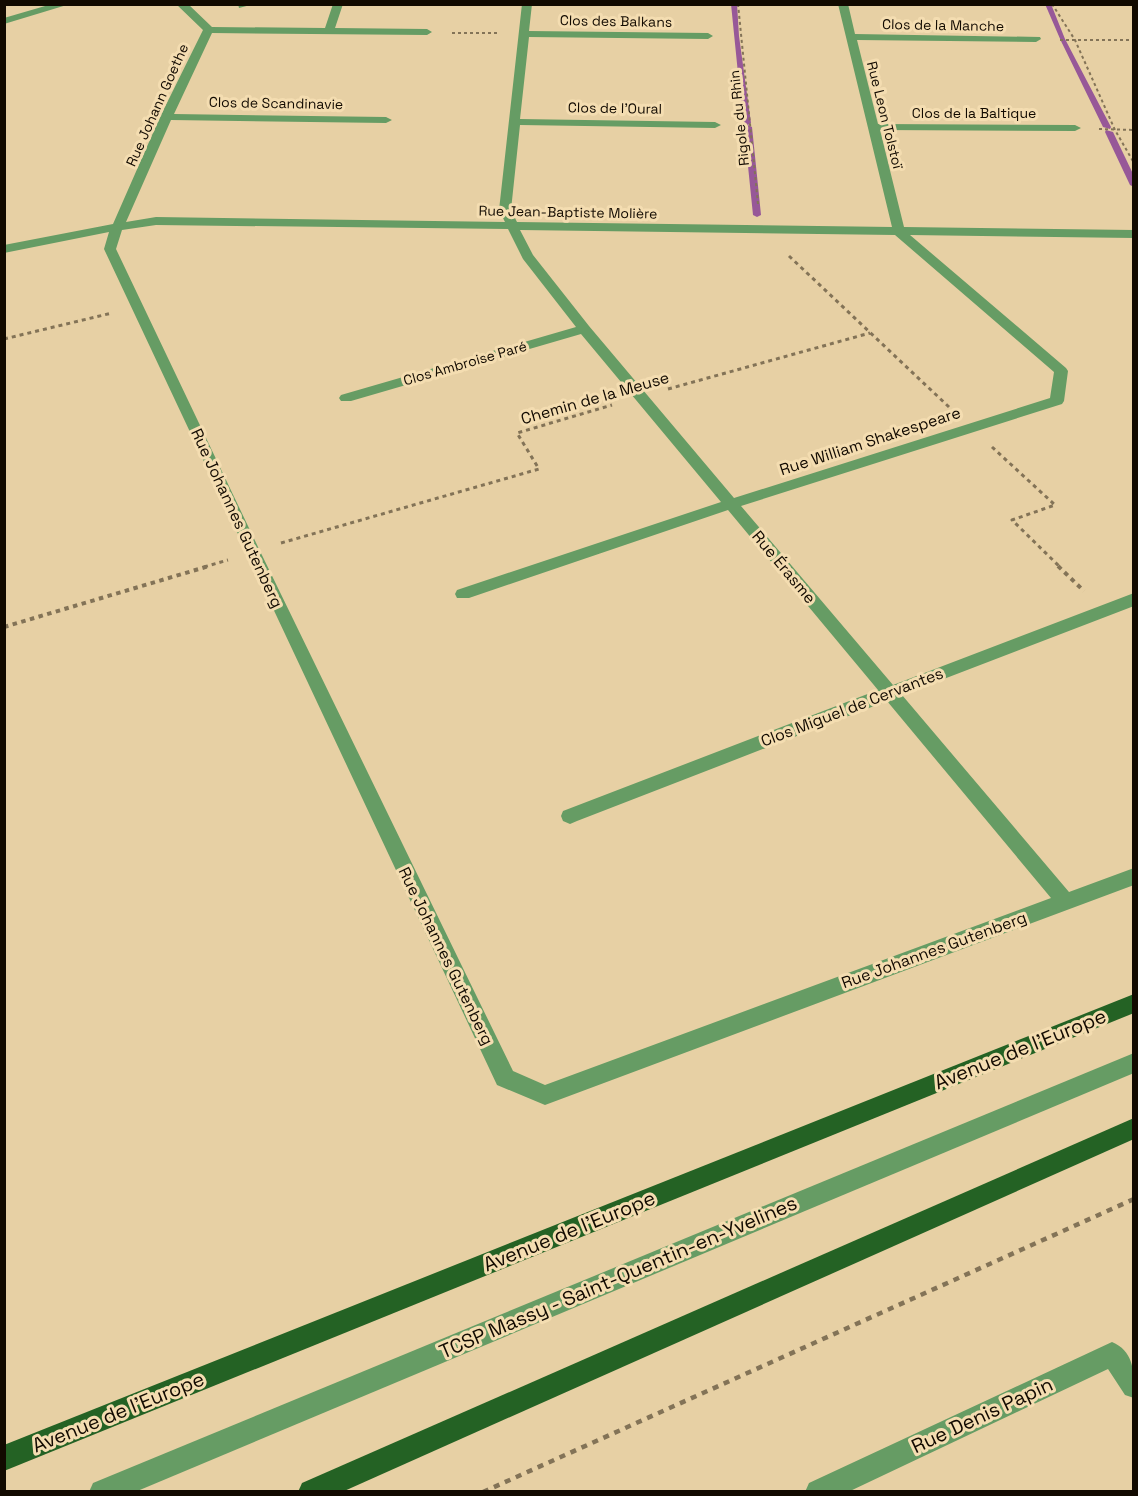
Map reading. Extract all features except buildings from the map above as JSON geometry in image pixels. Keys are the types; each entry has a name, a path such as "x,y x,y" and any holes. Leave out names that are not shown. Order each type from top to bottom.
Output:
{"main road":[{"name":"Avenue de l'Europe","path":"4,1458 1134,1003"},
{"path":"311,1491 1134,1128"}],"street":[{"path":"4,21 65,4"},
{"name":"Rue Johann Goethe","path":"119,227 166,117 208,30 205,24 181,4"},
{"path":"329,31 338,4"},
{"name":"Rue Érasme","path":"527,4 505,210 527,256 584,329 1066,902"},
{"name":"Rue Leon Tolstoï","path":"843,4 899,232"},
{"path":"208,30 427,33"},
{"name":"Clos des Balkans","path":"524,34 708,36"},
{"name":"Clos de la Manche","path":"851,37 1036,39"},
{"name":"Clos de Scandinavie","path":"166,117 386,120"},
{"name":"Clos de l'Oural","path":"514,122 715,125"},
{"name":"Clos de la Baltique","path":"873,127 1075,129"},
{"name":"Rue Jean-Baptiste Molière","path":"4,249 156,221 1134,234"},
{"name":"Rue Johannes Gutenberg","path":"119,227 110,249 252,552 505,1078 545,1095 1134,876"},
{"name":"Rue William Shakespeare","path":"463,594 731,504 1057,401 1061,371 899,232"},
{"name":"Clos Ambroise Paré","path":"346,398 584,329"},
{"name":"Clos Miguel de Cervantes","path":"570,816 1134,599"},
{"name":"TCSP Massy - Saint-Quentin-en-Yvelines","path":"102,1491 1134,1063"},
{"name":"Rue Denis Papin","path":"818,1491 1112,1354 1134,1386"}],"path":[{"name":"Rigole du Rhin","path":"738,4 761,230"},
{"path":"1052,4 1075,40 1115,130 1134,163"},
{"path":"427,33 504,33"},
{"path":"1036,39 1134,40"},
{"path":"1075,129 1134,130"},
{"path":"4,339 137,307"},
{"name":"Chemin de la Meuse","path":"252,552 539,469 517,433 640,396 870,333"},
{"path":"4,627 252,552"},
{"path":"483,1491 1134,1199"}],"waterway":[{"path":"734,4 737,35"},
{"path":"1048,4 1063,38"},
{"path":"737,38 747,123"},
{"path":"1064,41 1107,127"},
{"path":"748,127 757,215"},
{"path":"1109,132 1134,185"}]}
